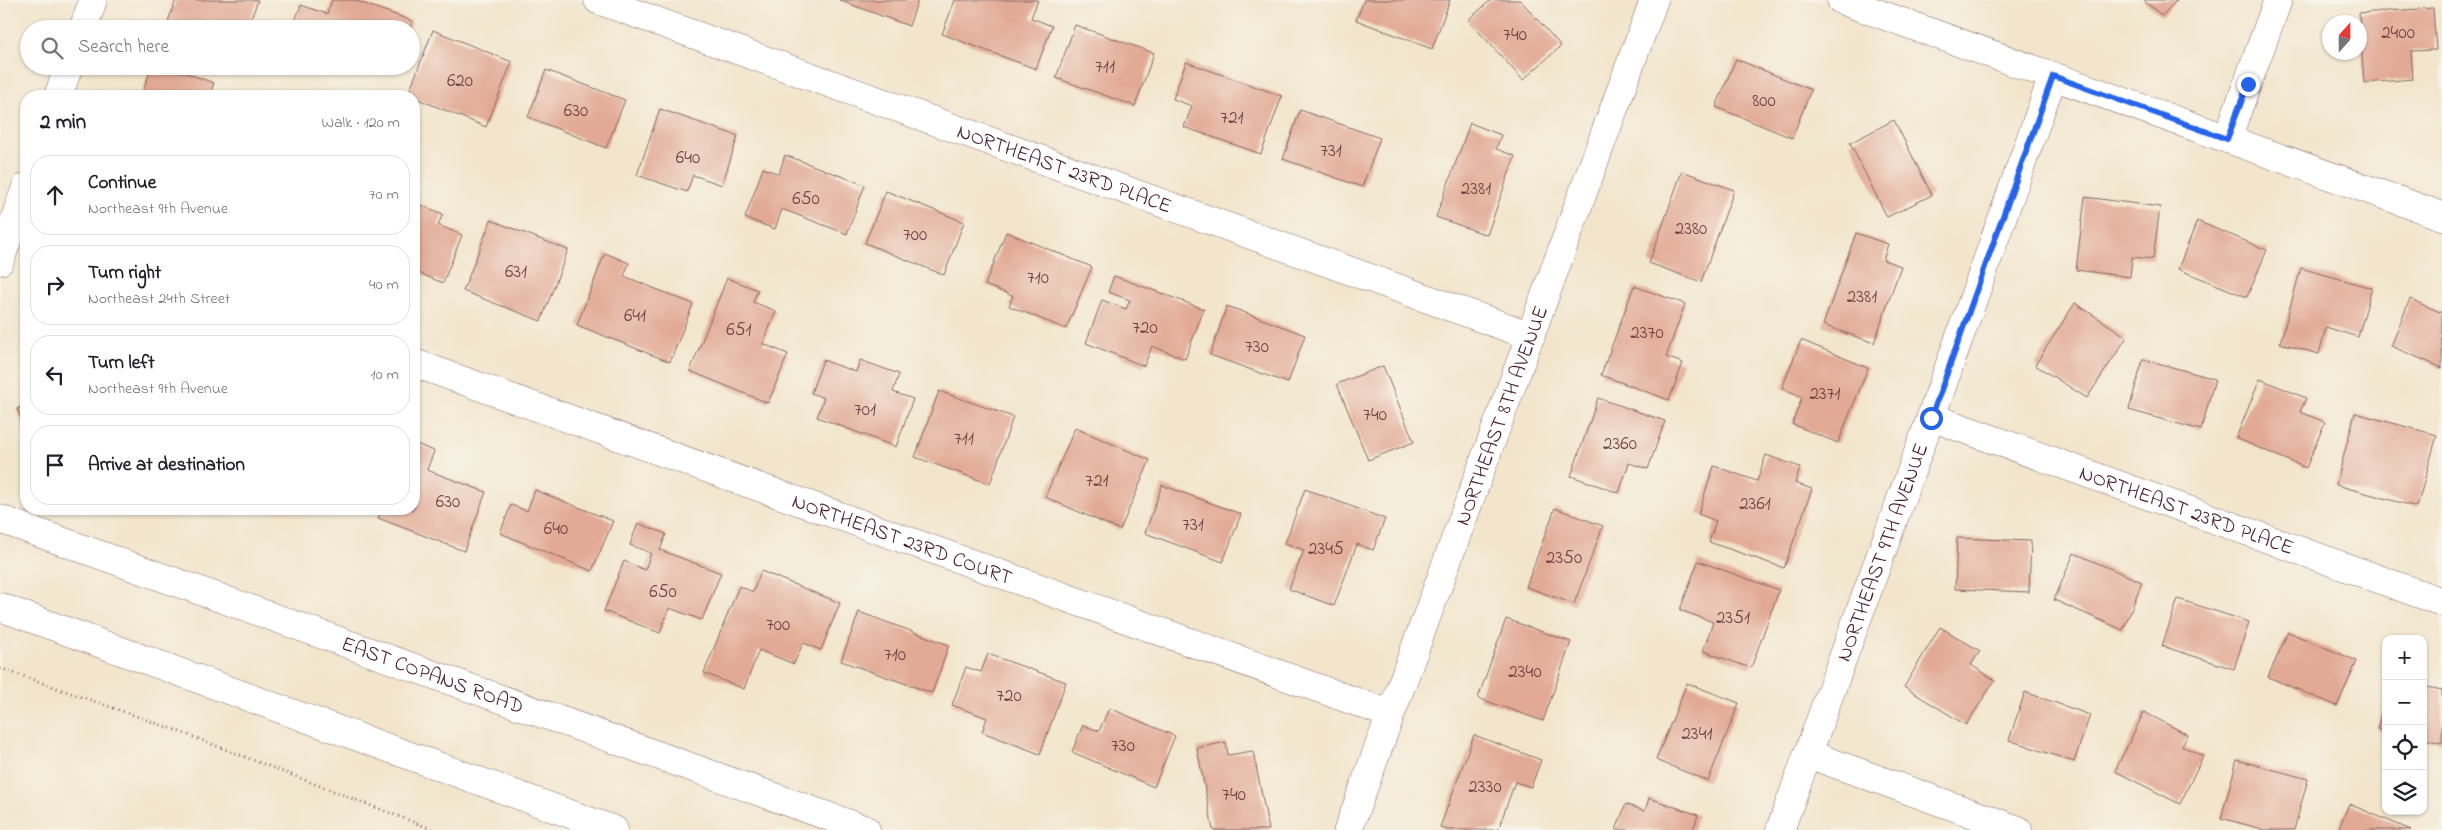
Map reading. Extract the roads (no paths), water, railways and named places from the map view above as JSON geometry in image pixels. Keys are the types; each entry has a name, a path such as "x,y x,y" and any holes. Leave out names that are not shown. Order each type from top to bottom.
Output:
{"street":[{"path":"85,20 93,0"},
{"name":"NORTHEAST 23RD PLACE","path":"598,0 1531,336"},
{"name":"NORTHEAST 8TH AVENUE","path":"1348,830 1654,0"},
{"path":"1841,0 2442,216"},
{"path":"2227,139 2278,0"},
{"path":"60,90 66,75"},
{"name":"NORTHEAST 9TH AVENUE","path":"1780,830 1931,418 2053,76"},
{"path":"0,261 20,222"},
{"name":"NORTHEAST 23RD COURT","path":"420,365 1390,714"},
{"name":"NORTHEAST 23RD PLACE","path":"1931,418 2442,602"},
{"name":"EAST COPANS ROAD","path":"0,519 866,830"},
{"path":"0,607 614,830"},
{"path":"1808,754 2018,830"}]}
